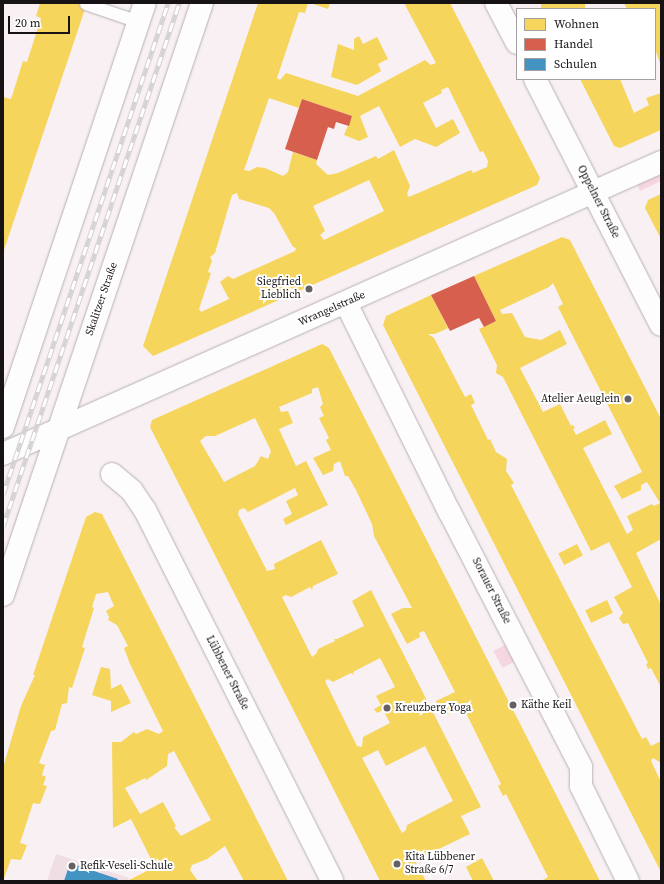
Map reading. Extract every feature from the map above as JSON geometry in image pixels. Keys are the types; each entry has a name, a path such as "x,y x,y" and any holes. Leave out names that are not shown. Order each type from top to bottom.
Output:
{"street":[{"name":"Skalitzer Straße","path":"3,595 202,3"},
{"path":"496,3 516,41"},
{"path":"3,427 142,13"},
{"name":"Oppelner Straße","path":"537,80 661,326"},
{"name":"Wrangelstraße","path":"3,454 661,162"},
{"name":"Sorauer Straße","path":"346,303 450,513 581,767 581,786 628,881"},
{"name":"Lübbener Straße","path":"112,474 132,491 145,510 332,881"}],"lane":[{"path":"86,4 142,13"}],"shaded area":[{"path":"661,173 661,181 640,191 637,184"},
{"path":"505,645 514,662 502,668 494,651"},
{"name":"Refik-Veseli-Schule","path":"56,854 129,878 128,881 47,881"}],"building: Wohnen":[{"path":"40,3 87,3 3,253 3,97 11,99 23,61 27,62 41,18 36,16"},
{"path":"258,3 308,3 305,13 299,12 277,78 280,80 286,73 358,96 425,60 431,65 436,63 404,3 450,3 540,178 537,185 153,356 143,346","holes":["448,87 480,152 483,151 488,161 487,167 473,173 471,170 409,197 407,194 410,186 394,150 378,159 376,156 338,173 328,175 316,164 317,160 293,152 288,172 283,176 265,168 257,167 249,171 244,170 269,98 299,108 302,99 352,116 344,135 359,141 368,137 360,116 379,106 400,147 415,139 436,147 460,133 453,119 436,128 423,103 442,93 441,90","369,180 384,211 324,240 320,235 325,231 313,206","237,193 239,199 269,208 274,213 293,247 296,248 295,251 233,279 228,276 220,282 229,299 201,312 199,309 211,273 208,272 212,261 210,257 215,253 232,195"]},
{"path":"310,3 330,3 328,9"},
{"path":"541,3 585,3 585,8 541,8"},
{"path":"624,3 661,3 661,66 656,52 656,8 626,8"},
{"path":"359,36 363,44 377,37 388,59 378,64 381,71 357,85 331,77 338,44 354,50 354,39"},
{"path":"581,80 620,80 634,113 649,105 646,98 661,93 661,130 620,148 614,146"},
{"path":"661,194 661,239 645,208 648,200"},
{"path":"562,237 570,240 661,419 661,539 636,553 661,605 661,687 651,668 648,669 646,664 648,663 628,623 623,624 619,618 623,613 614,597 632,587 609,542 591,551 503,377 496,373 497,365 479,329 496,321 474,276","holes":["553,283 563,304 558,307 642,472 614,486 622,499 641,490 641,485 647,482 660,503 654,506 652,504 627,516 633,530 627,534 583,448 612,434 605,420 576,435 573,429 575,428 573,425 571,426 560,404 543,412 520,368 567,344 560,330 541,340 525,337 512,313 502,314 500,310 549,287"]},
{"path":"431,295 448,328 435,334 428,334 434,338 465,397 471,394 475,403 471,405 488,440 490,439 496,452 507,459 506,471 514,483 511,485 642,739 646,737 651,746 661,741 661,763 653,758 651,761 661,782 661,872 383,325 386,316"},
{"path":"322,344 329,348 600,881 541,881 548,877 506,794 503,796 498,786 501,784 463,707 443,716 436,701 455,692 424,631 419,633 420,637 407,644 391,614 403,608 412,608 374,536 372,524 356,490 348,476 345,476 340,461 334,464 333,471 323,475 313,458 331,450 326,440 329,438 319,418 324,416 320,407 323,404 318,387 312,389 312,393 279,407 281,412 288,411 293,423 279,429 296,466 306,461 328,505 286,525 283,519 292,514 286,501 298,495 295,488 248,512 244,508 239,510 238,514 267,571 275,569 274,564 321,540 338,574 313,586 312,590 310,587 291,597 286,595 282,597 312,657 316,654 318,649 335,641 334,639 364,626 352,601 371,590 481,807 461,816 470,834 422,857 417,855 413,857 426,881 380,881 150,427 152,420","holes":["255,418 271,451 268,459 261,456 255,466 224,482 200,441 206,436 215,436","380,658 395,687 376,696 381,705 374,709 377,713 383,710 390,723 363,737 362,747 357,746 325,681 328,679 333,682 351,673 354,675 353,672","425,746 453,801 407,825 406,830 402,833 362,758 378,750 386,766"]},
{"path":"95,512 102,514 288,881 244,881 225,846 207,859 192,865 190,870 198,881 127,881 155,867 131,819 113,828 112,742 121,742 134,732 136,734 147,729 159,734 163,731 130,664 124,648 128,646 117,625 108,620 109,617 106,611 114,606 108,592 96,594 92,607 94,608 82,647 85,648 72,688 69,687 67,703 62,704 55,730 51,731 39,763 45,765 42,775 46,777 43,785 47,786 40,804 33,803 20,843 27,845 21,860 11,859 3,881 3,768 21,706 35,675 33,675 86,517","holes":["174,751 211,820 181,836 174,827 176,826 163,802 140,814 125,788 145,778 146,780 167,766 168,754"]},
{"path":"577,544 583,556 564,565 558,554"},
{"path":"607,600 613,613 591,623 585,610"},
{"path":"101,667 110,669 111,689 121,684 131,703 111,712 111,701 92,695"},
{"path":"482,858 494,881 473,881 466,867"}],"building: Handel":[{"path":"302,99 352,116 349,126 336,122 334,129 328,127 317,160 285,149"},
{"path":"474,276 496,321 484,327 479,318 450,331 431,295"}],"building: Schulen":[{"path":"70,863 118,879 117,881 64,881"}],"railway":[{"path":"3,494 168,3"},
{"path":"3,526 179,3"}],"place":[{"name":"Siegfried Lieblich","path":"309,289"},
{"name":"Atelier Aeuglein","path":"628,399"},
{"name":"Käthe Keil","path":"513,705"},
{"name":"Kreuzberg Yoga","path":"387,708"},
{"name":"Kita Lübbener Straße 6/7","path":"397,864"},
{"name":"Refik-Veseli-Schule","path":"72,866"}]}
